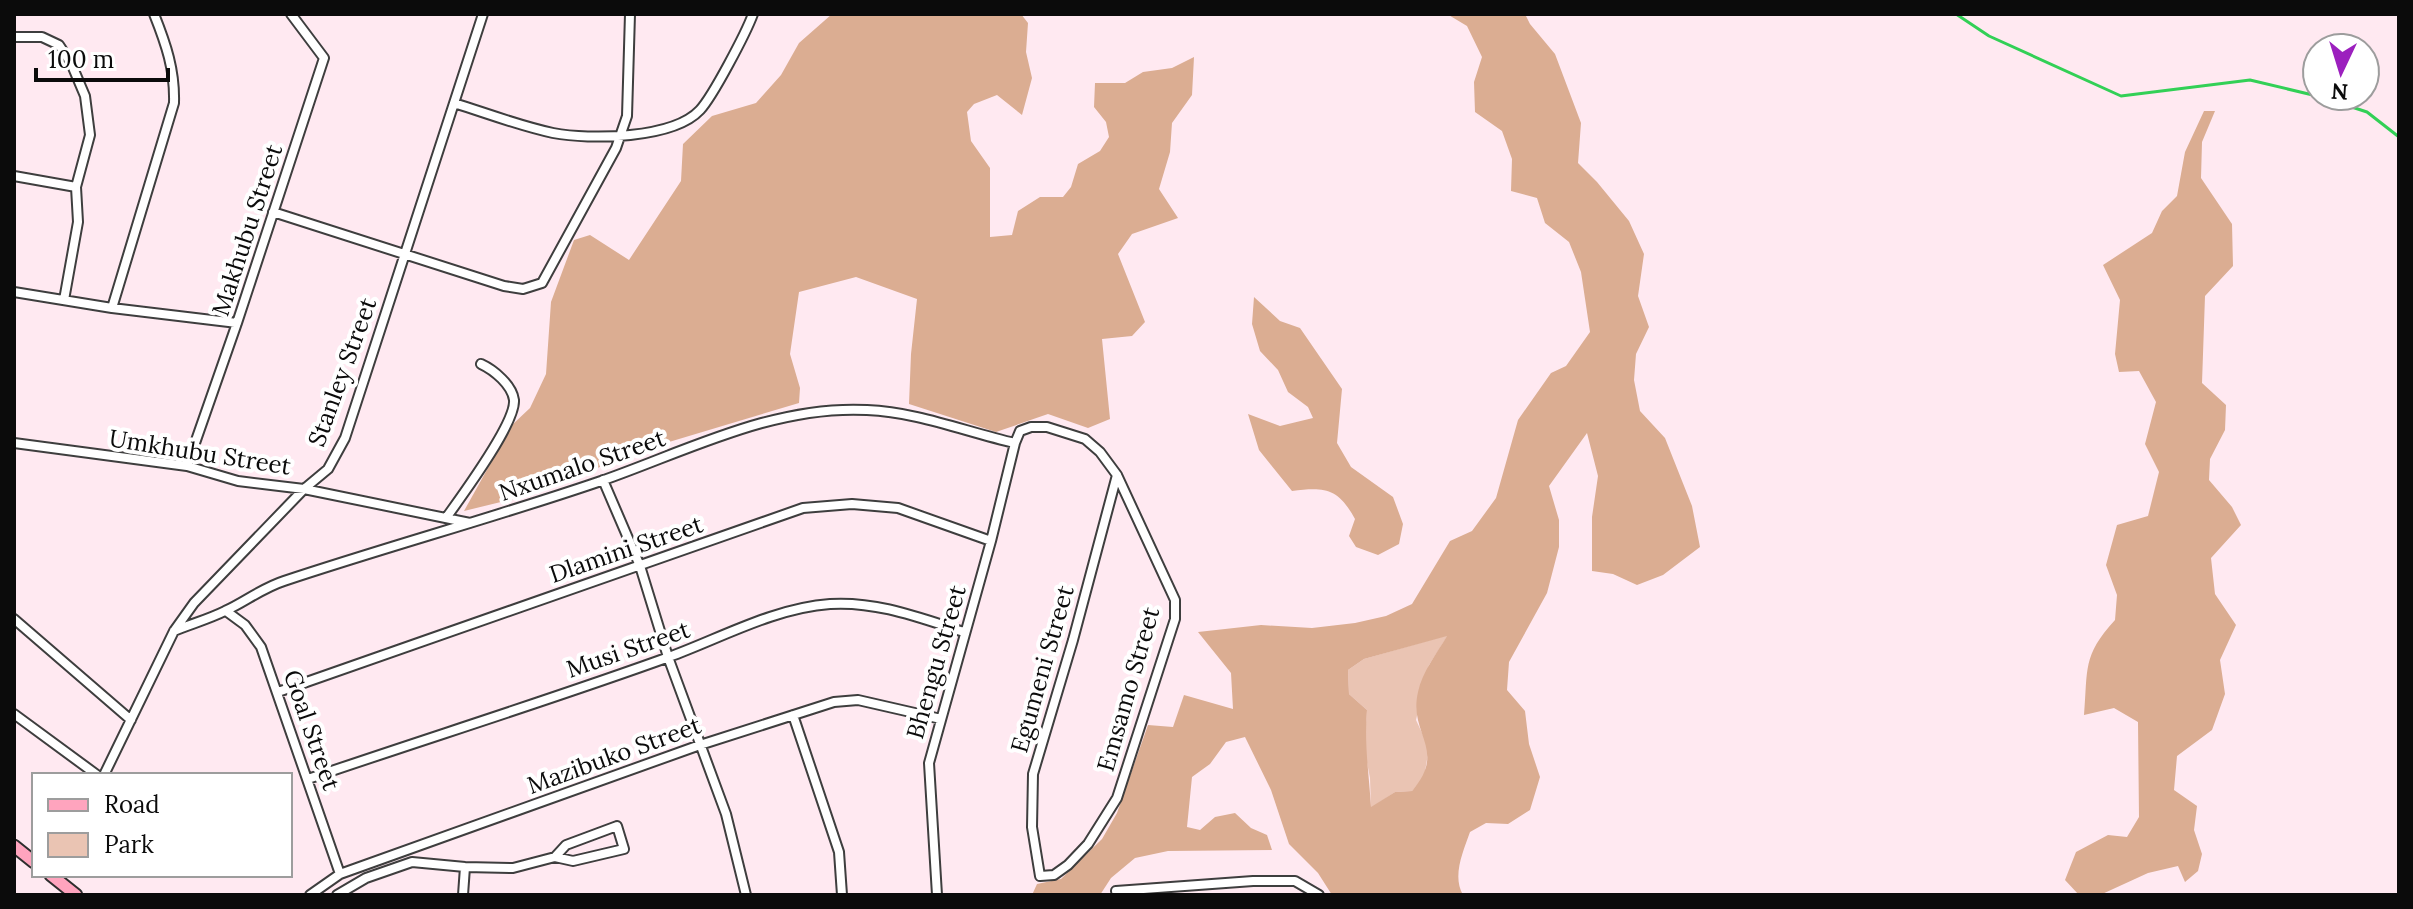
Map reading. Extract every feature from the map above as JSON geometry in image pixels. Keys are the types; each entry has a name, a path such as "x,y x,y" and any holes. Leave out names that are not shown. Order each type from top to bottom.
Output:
{"main road":[{"path":"14,846 32,860"},
{"path":"53,877 76,895"}],"street":[{"path":"112,308 174,103 175,80 170,57 154,14"},
{"name":"Makhubu Street","path":"187,466 324,58 291,14"},
{"name":"Stanley Street","path":"105,773 174,631 194,603 304,489 328,469 345,438 483,14"},
{"path":"273,212 504,286 523,289 542,283 621,135 627,116 630,14"},
{"path":"454,103 553,133 621,135 676,127 700,111 753,14"},
{"path":"14,37 42,37 59,45 71,63 85,96 90,135 76,187 78,222 64,300"},
{"path":"14,176 76,187"},
{"path":"14,292 237,323"},
{"path":"446,518 488,456 513,407 508,387 490,368 481,364"},
{"name":"Nxumalo Street","path":"174,631 226,611 248,596 280,582 472,524 761,422 821,411 868,410 918,417 1015,443"},
{"name":"Emsamo Street","path":"1015,443 1020,431 1031,427 1057,430 1085,439 1100,452 1117,475 1175,600 1175,619 1117,798 1088,844 1068,865 1054,875 1040,876"},
{"name":"Umkhubu Street","path":"14,443 187,466 238,481 304,489 472,524"},
{"name":"Bhengu Street","path":"937,895 929,763 1015,443"},
{"name":"Egumeni Street","path":"1040,876 1032,827 1033,774 1117,475"},
{"path":"603,480 640,566 668,657 726,814 746,895"},
{"name":"Dlamini Street","path":"278,692 803,508 852,504 898,508 991,541"},
{"name":"Musi Street","path":"308,779 668,657 789,611 827,604 864,603 964,632"},
{"name":"Goal Street","path":"226,611 245,625 261,647 340,874"},
{"path":"14,619 131,720"},
{"name":"Mazibuko Street","path":"310,895 340,874 700,745 834,702 858,700 941,719"},
{"path":"14,714 94,773"},
{"path":"793,715 839,852 842,895"},
{"path":"337,895 366,878 412,862 513,868 555,857 573,861 624,849 617,826 566,845 555,857"},
{"path":"581,838 587,857"},
{"path":"463,895 465,867"},
{"path":"1116,891 1295,881 1319,895"}],"green space":[{"path":"1448,635 1429,665 1416,720 1429,748 1424,777 1412,791 1395,792 1371,808 1370,778 1364,747 1367,710 1349,694 1348,670 1364,659"}],"shaded area":[{"path":"832,14 1021,14 1028,23 1026,52 1032,78 1022,115 997,95 974,104 967,112 971,141 990,168 990,237 1012,235 1018,211 1040,197 1063,197 1071,187 1078,164 1100,151 1109,137 1106,122 1094,107 1095,83 1125,83 1143,72 1172,68 1194,57 1192,95 1172,123 1170,152 1159,189 1178,218 1132,234 1118,254 1145,322 1132,336 1102,339 1110,419 1088,428 1048,414 996,432 909,404 917,299 856,277 799,292 790,354 800,388 799,403 649,448 525,496 464,511 512,425 530,408 546,374 551,302 574,240 590,235 629,260 681,181 683,144 712,116 756,103 781,75 799,43"},
{"path":"1447,14 1525,14 1555,54 1581,123 1578,163 1629,221 1644,254 1638,296 1649,327 1636,354 1634,380 1640,411 1665,438 1692,506 1700,547 1663,575 1637,585 1613,574 1592,571 1592,517 1598,476 1587,433 1549,486 1559,520 1559,547 1547,593 1509,662 1507,690 1525,711 1529,744 1540,777 1530,810 1508,824 1486,823 1470,832 1458,880 1463,895 1332,895 1318,873 1289,844 1271,790 1245,737 1226,742 1210,764 1192,777 1187,827 1200,830 1215,817 1235,813 1251,828 1267,835 1272,850 1168,851 1135,858 1111,878 1100,895 1032,895 1037,884 1061,879 1102,839 1117,813 1148,725 1173,727 1184,695 1233,709 1231,673 1198,632 1261,625 1312,628 1355,623 1386,616 1412,604 1450,541 1472,531 1496,498 1518,420 1551,373 1566,366 1590,332 1581,272 1569,242 1545,223 1537,198 1511,191 1512,159 1502,131 1475,112 1474,82 1482,57 1467,26","holes":["1447,636 1426,670 1418,692 1416,707 1427,753 1422,776 1412,791 1395,792 1371,807 1366,747 1367,710 1349,694 1348,670 1364,659"]},
{"path":"2204,111 2215,111 2202,142 2201,178 2232,224 2233,266 2205,296 2202,383 2226,405 2225,430 2210,459 2209,480 2232,507 2241,525 2211,558 2215,594 2236,625 2220,660 2225,694 2212,730 2177,756 2174,790 2197,806 2194,830 2202,854 2198,871 2185,882 2178,866 2148,873 2100,895 2079,895 2065,880 2076,852 2108,835 2127,837 2139,817 2138,722 2114,708 2084,715 2092,654 2115,620 2117,595 2106,565 2117,525 2148,516 2159,472 2145,444 2156,402 2139,371 2119,372 2115,354 2120,300 2103,265 2152,233 2162,211 2177,196 2185,152"},
{"path":"1254,297 1280,321 1300,328 1342,389 1337,443 1351,467 1393,497 1403,524 1399,544 1378,555 1356,547 1349,536 1355,519 1343,501 1322,490 1292,491 1259,450 1248,414 1280,426 1313,418 1308,407 1288,392 1278,370 1260,351 1252,324"}],"waterway":[{"path":"1956,14 1989,36 2121,96 2250,80 2301,92"},
{"path":"2367,112 2399,137"}]}
